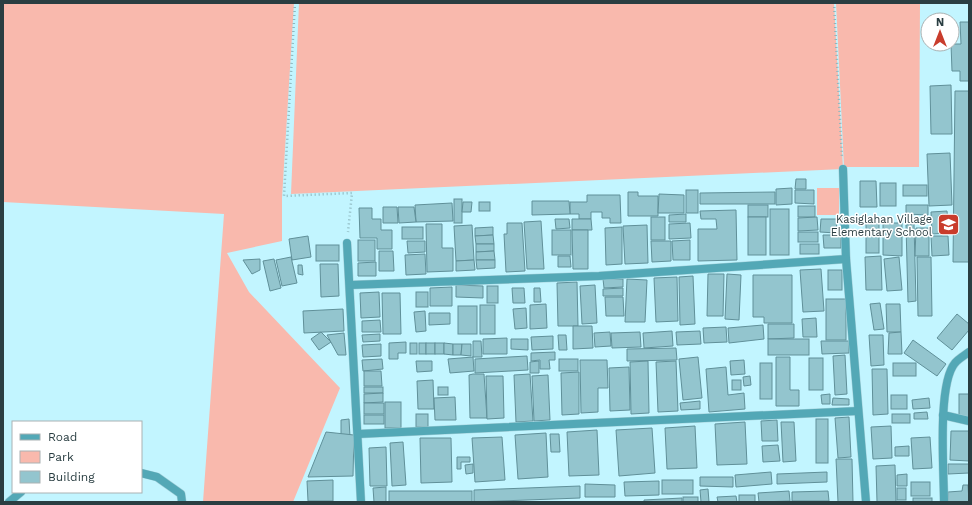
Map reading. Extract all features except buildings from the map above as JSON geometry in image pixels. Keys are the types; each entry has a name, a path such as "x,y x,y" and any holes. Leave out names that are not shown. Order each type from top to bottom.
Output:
{"street":[{"path":"843,169 846,259 866,502"},
{"path":"347,243 361,502"},
{"path":"350,285 599,276 846,259"},
{"path":"944,502 943,415 946,381 954,363 969,352"},
{"path":"358,434 858,411"},
{"path":"943,415 969,421"},
{"path":"142,473 157,476 181,494 182,502"},
{"path":"9,502 20,493"}],"path":[{"path":"295,3 284,196 352,193 347,243"},
{"path":"834,3 843,169"}],"green space":[{"path":"3,3 294,3 282,198 282,241 227,253 249,292 340,388 293,502 203,502 224,214 3,202"},
{"path":"299,3 834,3 843,169 291,194"},
{"path":"836,3 920,3 919,167 844,167"},
{"path":"817,188 839,188 839,215 817,215"}],"place":[{"name":"Kasiglahan Village Elementary School","path":"948,225"}]}
